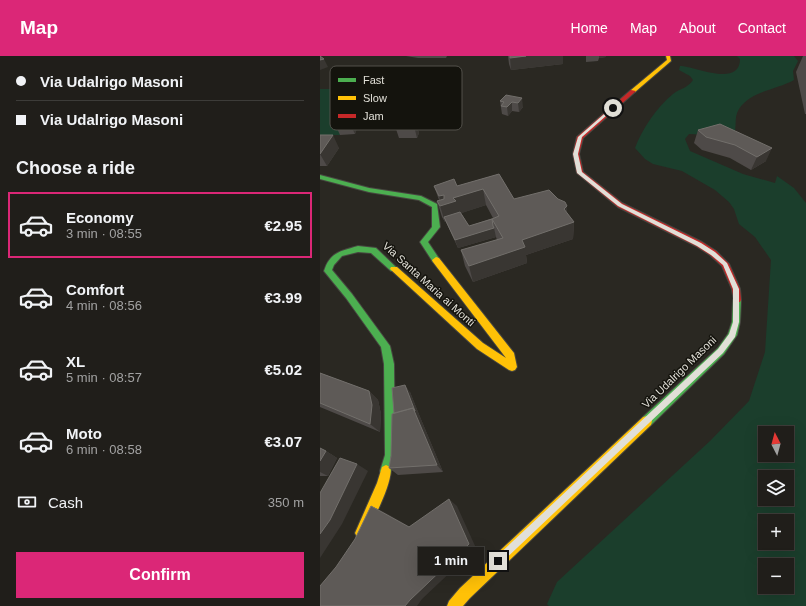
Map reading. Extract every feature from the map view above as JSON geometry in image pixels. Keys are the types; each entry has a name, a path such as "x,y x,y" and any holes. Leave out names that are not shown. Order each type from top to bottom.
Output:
{"street":[{"name":"Via Udalrigo Masoni","path":"454,606 465,593 721,351 732,335 736,322 736,289 725,264 713,253 699,244 620,205 580,173 576,154 580,137 669,60 668,56"},
{"name":"Via Santa Maria ai Monti","path":"320,177 369,190 421,198 435,206 436,227 424,242 436,260 511,356 512,368 480,346 373,250 352,249 333,257 329,263 328,271 349,296 385,346 389,364 390,455 382,484 356,542"}],"green space":[{"path":"737,56 794,56 798,61 793,71 794,80 750,98 744,103 737,112 733,136 689,134 685,139 690,151 743,174 775,183 777,176 794,188 806,203 806,606 549,606 547,604 557,582 710,441 749,401 765,352 771,260 755,237 739,224 734,209 729,202 715,190 682,171 653,164 645,159 635,148 646,126 661,105 673,94 689,85 693,80 690,76 679,70 680,66 725,74 733,72 738,68 740,59"},
{"path":"320,89 330,89 330,130 342,130 340,135 320,135"}],"building":[{"path":"510,56 526,56 510,58"},
{"path":"506,95 522,98 518,103 512,102 507,107 501,106 504,102 500,101"},
{"path":"720,124 772,148 757,157 735,145 706,137 698,130"},
{"path":"320,135 333,135 320,154"},
{"path":"499,174 514,199 549,190 558,199 565,202 567,206 564,209 574,222 522,240 525,247 469,266 461,250 503,238 492,219 499,216 483,189 453,198 456,201 440,206 437,201 444,199 444,195 439,196 434,186 454,179 457,186"},
{"path":"460,212 469,226 492,219 494,228 455,240 444,217"},
{"path":"320,373 369,391 372,405 370,424 320,403"},
{"path":"405,385 415,411 413,408 394,413 392,388"},
{"path":"413,408 437,465 389,468 391,456 392,414"},
{"path":"320,448 326,451 320,461"},
{"path":"340,458 357,464 330,520 320,534 320,493"},
{"path":"449,499 469,544 405,606 320,606 320,586 336,567 355,539 371,506 409,527"}],"traffic: fast":[{"path":"320,177 369,190 421,198 435,206 436,227 424,242 436,260"},
{"path":"386,471 390,455 389,364 385,346 349,296 328,271 330,264 339,254 358,249 373,250 394,269"},
{"path":"647,421 721,351 732,335 736,322 737,300"}],"traffic: slow":[{"path":"633,91 669,60 668,56"},
{"path":"394,269 480,346 512,367 511,356 436,260"},
{"path":"454,606 465,593 647,421"},
{"path":"361,533 383,484 386,471"}],"traffic: jam":[{"path":"633,91 580,137 576,154 580,173 620,205 699,244 713,253 725,264 736,289 737,300"}],"route":[{"path":"498,561 721,351 732,335 736,322 736,289 725,264 713,253 699,244 620,205 580,173 576,154 580,137 613,108"}]}
